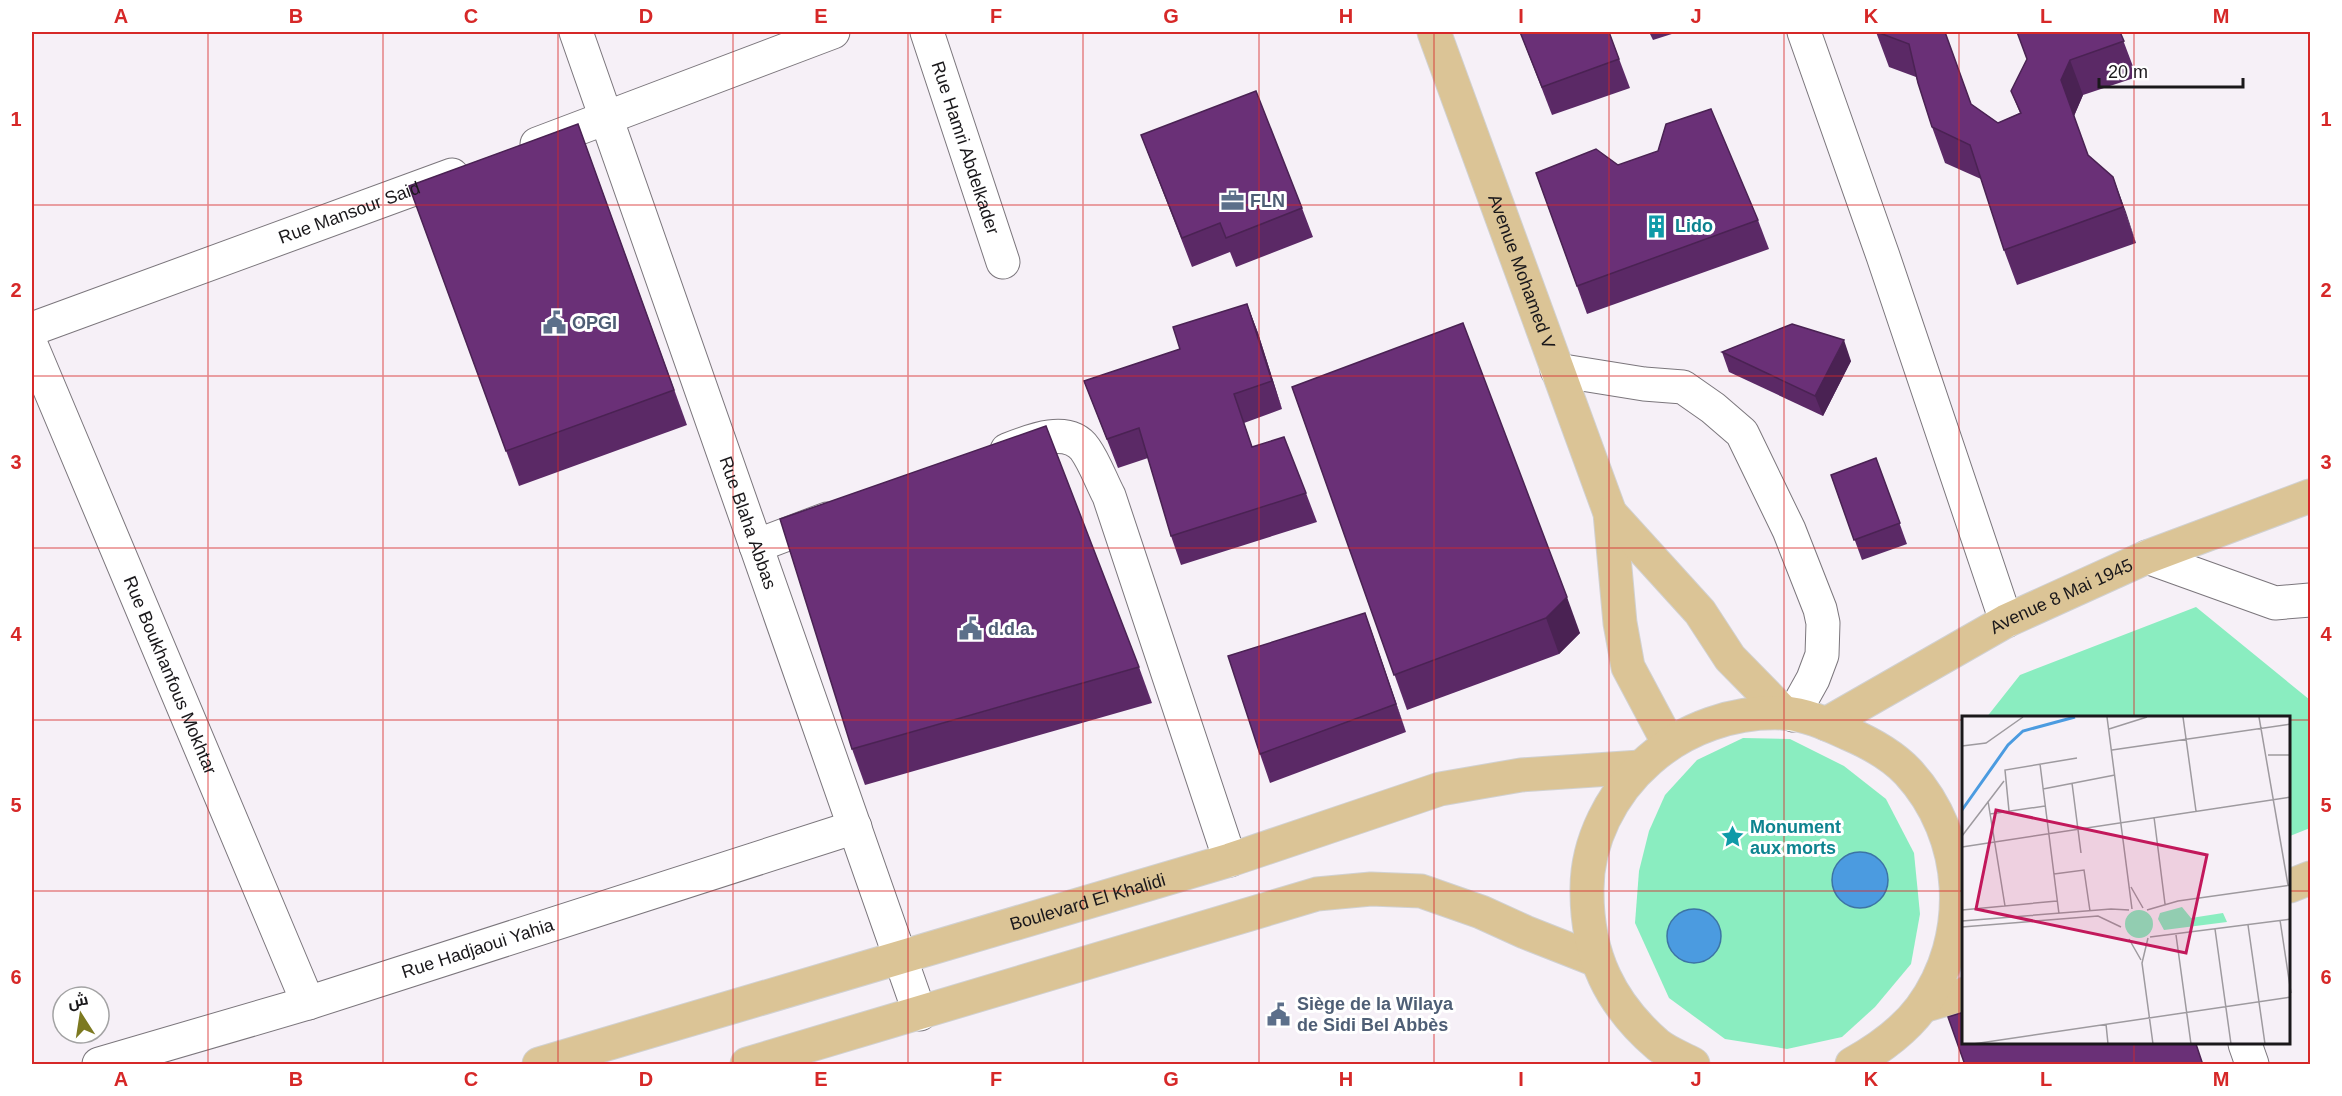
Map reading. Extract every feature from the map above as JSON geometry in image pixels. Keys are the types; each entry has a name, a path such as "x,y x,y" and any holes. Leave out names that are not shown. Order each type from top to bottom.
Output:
{"main road":[{"name":"Avenue Mohamed V","path":"1434,32 1610,513"},
{"name":"Avenue 8 Mai 1945","path":"1826,724 2006,621 2147,557 2310,496"},
{"path":"1610,513 1700,612 1730,658 1788,714"},
{"path":"1610,513 1620,623 1628,668 1669,744"},
{"path":"1693,1065 1659,1046 1621,1008 1596,960 1587,920 1587,879 1596,838 1614,800 1640,767 1669,744 1695,730 1724,719 1754,714 1788,714 1826,724 1873,745 1906,771 1929,800 1946,832 1955,868 1958,904 1952,940 1941,974 1916,1014 1883,1046 1852,1065"},
{"name":"Boulevard El Khalidi","path":"539,1065 1230,860 1440,789 1521,775 1640,767"},
{"path":"2291,885 2310,878"},
{"path":"747,1065 1317,894 1371,889 1421,891 1481,912 1596,960"},
{"path":"1916,1014 1962,995"},
{"path":"1902,1065 1916,1014"}],"street":[{"name":"Rue Blaha Abbas","path":"576,32 920,1014"},
{"name":"Rue Mansour Said","path":"32,329 496,159 833,32"},
{"name":"Rue Hamri Abdelkader","path":"927,32 1003,262"},
{"path":"1804,32 1883,256 2006,621"},
{"name":"Rue Boukhanfous Mokhtar","path":"32,347 308,1003"},
{"path":"1557,370 1644,384 1683,387 1713,408 1742,433 1789,530 1820,609 1823,623 1822,655 1813,679 1788,714"},
{"path":"982,459 1041,438 1070,437 1085,448 1109,496 1230,860"},
{"path":"756,546 853,509"},
{"path":"2147,557 2275,603 2310,600"},
{"name":"Rue Hadjaoui Yahia","path":"99,1065 148,1057 308,1003 855,827"},
{"path":"2245,1045 2252,1065"}],"green space":[{"path":"2196,607 2310,700 2310,828 2291,836 2291,716 1988,716 2020,675"},
{"path":"1743,738 1790,739 1844,766 1886,799 1914,853 1920,914 1911,964 1875,1007 1842,1037 1787,1049 1725,1039 1669,998 1635,923 1639,871 1649,831 1665,795 1697,760"}],"water":[{"path":"1860,852 1875,857 1883,865 1888,880 1883,895 1875,903 1860,908 1845,903 1837,895 1832,880 1837,865 1845,857"},
{"path":"1689,909 1699,909 1709,913 1717,921 1721,936 1717,951 1709,959 1699,963 1689,963 1679,959 1671,951 1667,941 1667,931 1671,921 1679,913"}],"building":[{"path":"1520,32 1609,32 1619,59 1542,87"},
{"path":"1877,32 1945,32 1971,104 1998,123 2021,113 2011,91 2027,59 2017,32 2120,32 2124,41 2070,60 2061,80 2088,155 2113,177 2123,207 2004,250 1970,145 1932,127 1909,44"},
{"name":"FLN","path":"1256,91 1302,208 1226,238 1220,223 1182,238 1141,135"},
{"name":"Lido","path":"1711,109 1758,220 1577,286 1536,173 1596,149 1618,165 1658,151 1666,124"},
{"name":"OPGI","path":"578,124 674,390 506,451 409,186"},
{"path":"1247,304 1272,381 1234,394 1252,447 1284,437 1306,493 1171,536 1139,428 1107,439 1084,381 1180,349 1173,327"},
{"path":"1463,323 1567,597 1546,618 1394,675 1292,387"},
{"path":"1792,324 1844,340 1815,396 1722,352"},
{"name":"d.d.a.","path":"1046,426 1139,667 852,749 780,519"},
{"path":"1876,458 1900,523 1854,540 1831,475"},
{"path":"1365,613 1396,704 1260,754 1228,656"},
{"path":"1962,1013 1962,1045 2196,1045 2203,1065 1965,1065 1948,1017"}],"place":[{"name":"FLN","path":"1232,201"},
{"name":"Lido","path":"1657,226"},
{"name":"OPGI","path":"554,323"},
{"name":"d.d.a.","path":"970,629"},
{"name":"Monument aux morts","path":"1732,837"},
{"name":"Siège de la Wilaya de Sidi Bel Abbès","path":"1279,1014"}]}
